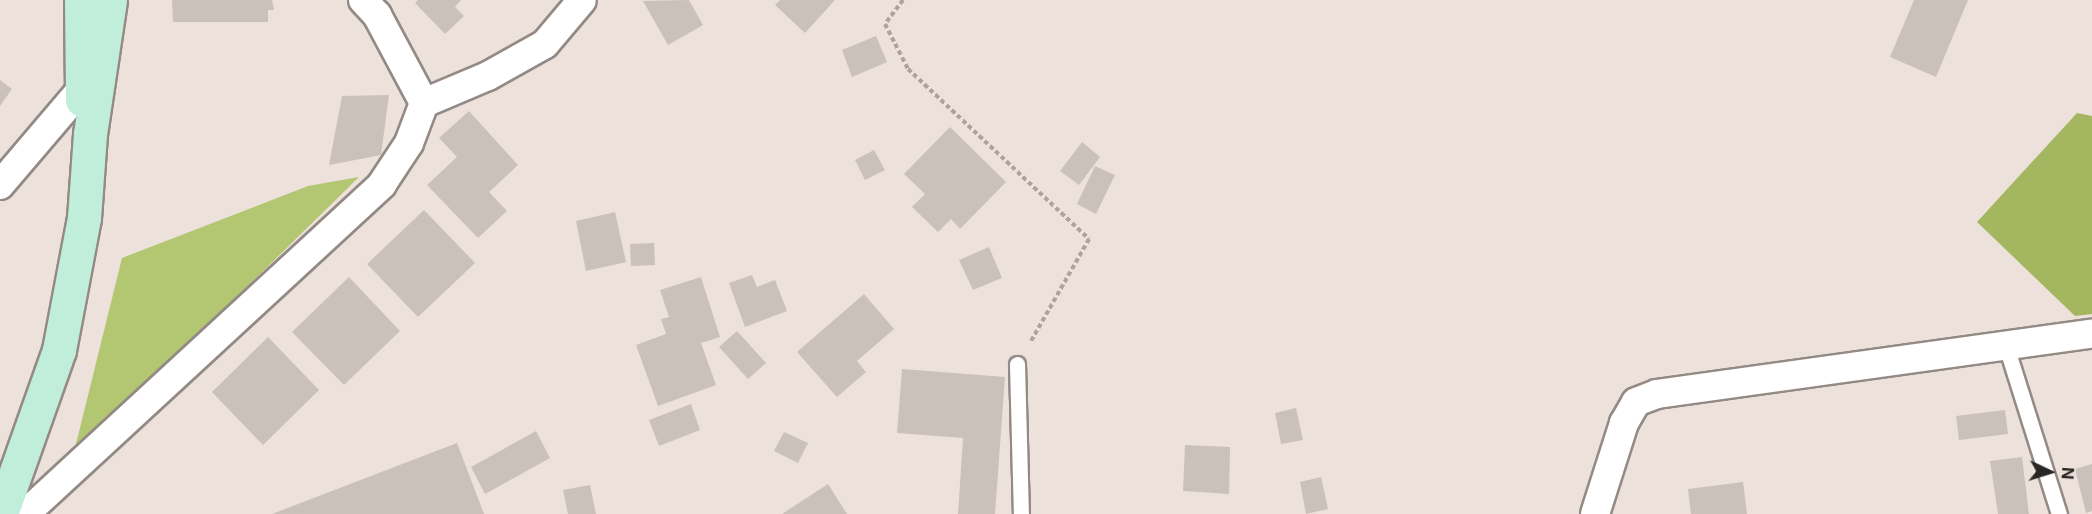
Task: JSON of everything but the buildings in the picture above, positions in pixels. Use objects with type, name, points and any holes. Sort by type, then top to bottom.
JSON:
[{"type":"main road","points":[[81,0],[80,91],[90,134]]},
{"type":"main road","points":[[1,514],[59,350],[84,218],[90,134],[110,0]]},
{"type":"street","points":[[363,0],[377,15],[424,103]]},
{"type":"street","points":[[26,514],[382,184],[409,143],[424,103],[488,76],[545,44],[582,0]]},
{"type":"street","points":[[0,185],[80,91]]},
{"type":"street","points":[[1595,514],[1624,423],[1636,402],[1657,394],[2092,334]]},
{"type":"lane","points":[[2006,346],[2059,514]]},
{"type":"lane","points":[[1017,364],[1021,514]]},
{"type":"path","points":[[903,0],[885,24],[908,69],[1089,239],[1017,364]]},
{"type":"green space","points":[[2077,113],[2092,116],[2092,314],[2075,316],[1977,222]]},
{"type":"green space","points":[[359,177],[148,384],[74,452],[122,258],[308,186]]}]
